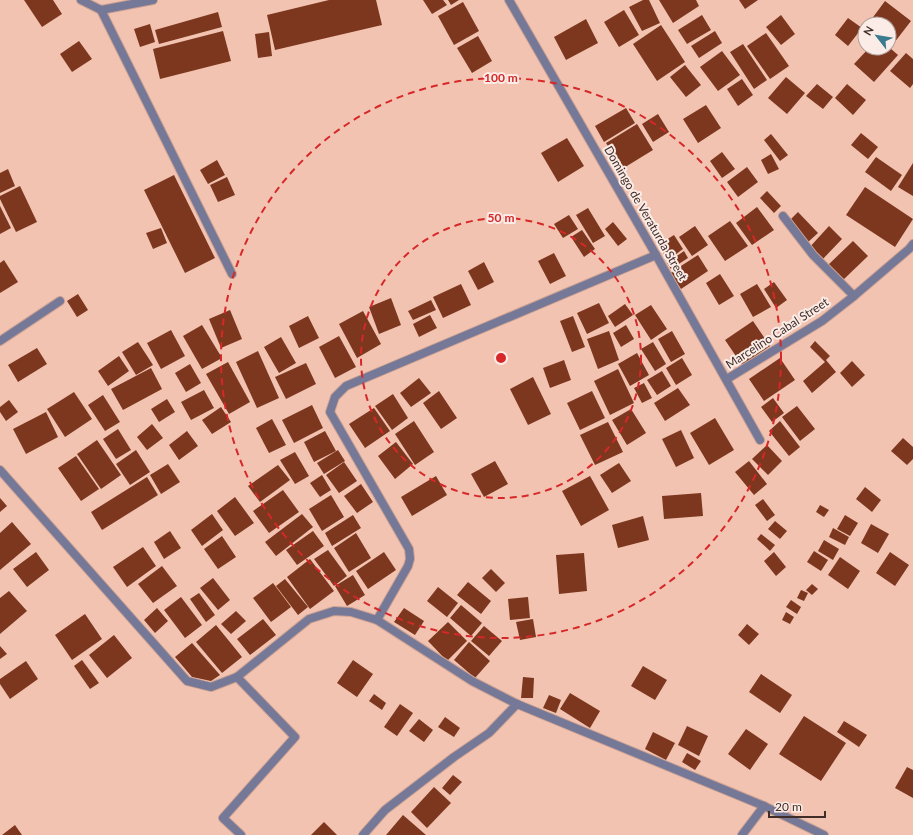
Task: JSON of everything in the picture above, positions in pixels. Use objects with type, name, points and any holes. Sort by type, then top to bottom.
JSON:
[{"type":"street","points":[[81,0],[101,10],[232,274]]},
{"type":"street","points":[[101,10],[153,0]]},
{"type":"street","name":"Domingo de Veraturda Street","points":[[509,0],[727,379],[760,440]]},
{"type":"street","points":[[783,216],[813,255],[854,296]]},
{"type":"street","name":"Marcelino Cabal Street","points":[[727,379],[822,321],[854,296],[913,244]]},
{"type":"street","points":[[377,620],[408,566],[410,559],[409,549],[330,412],[335,398],[346,386],[656,255]]},
{"type":"street","points":[[0,341],[60,301]]},
{"type":"street","points":[[0,470],[187,681],[211,687],[237,677],[310,619],[334,611],[351,612],[377,620],[472,681],[517,704],[764,806],[824,835]]},
{"type":"street","points":[[237,677],[295,737],[223,818],[241,835]]},
{"type":"street","points":[[363,835],[385,810],[454,757],[489,733],[517,704]]},
{"type":"street","points":[[742,835],[764,806]]},
{"type":"building","points":[[24,0],[53,0],[62,14],[42,27]]},
{"type":"building","points":[[329,0],[376,0],[382,25],[275,50],[267,15]]},
{"type":"building","points":[[423,0],[443,0],[447,5],[432,14]]},
{"type":"building","points":[[448,0],[459,0],[451,5]]},
{"type":"building","points":[[643,0],[649,0],[660,23],[642,31],[629,7]]},
{"type":"building","points":[[659,0],[696,0],[699,6],[673,23]]},
{"type":"building","points":[[739,0],[758,0],[745,9]]},
{"type":"building","points":[[885,1],[911,21],[897,39],[897,16],[874,16]]},
{"type":"building","points":[[463,2],[479,31],[454,45],[438,16]]},
{"type":"building","points":[[624,10],[639,35],[619,47],[604,22]]},
{"type":"building","points":[[218,12],[222,27],[159,44],[155,30]]},
{"type":"building","points":[[702,15],[711,30],[687,44],[678,30]]},
{"type":"building","points":[[781,15],[795,34],[781,45],[766,27]]},
{"type":"building","points":[[848,18],[857,24],[857,34],[848,46],[835,35]]},
{"type":"building","points":[[586,19],[598,43],[566,60],[554,37]]},
{"type":"building","points":[[150,24],[155,42],[140,47],[134,29]]},
{"type":"building","points":[[661,25],[685,62],[657,81],[633,44]]},
{"type":"building","points":[[223,31],[231,61],[160,79],[153,49]]},
{"type":"building","points":[[715,31],[722,43],[699,58],[691,46]]},
{"type":"building","points":[[269,32],[272,56],[258,58],[255,34]]},
{"type":"building","points":[[766,33],[789,66],[770,79],[747,46]]},
{"type":"building","points":[[478,36],[492,61],[472,73],[457,48]]},
{"type":"building","points":[[79,41],[92,59],[72,72],[60,54]]},
{"type":"building","points":[[743,44],[767,80],[754,89],[730,52]]},
{"type":"building","points":[[722,51],[740,75],[718,91],[700,67]]},
{"type":"building","points":[[906,53],[913,59],[913,84],[910,88],[890,71]]},
{"type":"building","points":[[898,55],[874,82],[854,64],[862,56]]},
{"type":"building","points":[[685,65],[701,85],[686,97],[670,77]]},
{"type":"building","points":[[786,77],[805,93],[787,114],[768,98]]},
{"type":"building","points":[[742,79],[753,95],[738,106],[727,89]]},
{"type":"building","points":[[817,84],[833,97],[823,109],[806,96]]},
{"type":"building","points":[[847,84],[866,100],[853,115],[835,98]]},
{"type":"building","points":[[706,105],[721,128],[698,143],[683,119]]},
{"type":"building","points":[[626,108],[635,123],[604,142],[595,126]]},
{"type":"building","points":[[658,114],[669,132],[653,142],[642,124]]},
{"type":"building","points":[[637,124],[653,150],[622,169],[606,143]]},
{"type":"building","points":[[861,133],[878,147],[868,159],[851,145]]},
{"type":"building","points":[[771,134],[788,155],[780,161],[764,140]]},
{"type":"building","points":[[567,138],[584,166],[558,182],[541,153]]},
{"type":"building","points":[[722,152],[735,169],[722,178],[710,161]]},
{"type":"building","points":[[771,154],[779,169],[768,174],[761,160]]},
{"type":"building","points":[[876,157],[902,175],[891,191],[865,172]]},
{"type":"building","points":[[217,160],[225,175],[208,184],[200,170]]},
{"type":"building","points":[[913,163],[913,196],[898,187]]},
{"type":"building","points":[[747,167],[758,182],[738,197],[727,182]]},
{"type":"building","points":[[8,169],[15,186],[0,193],[0,173]]},
{"type":"building","points":[[174,175],[215,258],[185,273],[144,190]]},
{"type":"building","points":[[227,177],[235,195],[218,202],[210,185]]},
{"type":"building","points":[[20,186],[37,222],[16,232],[0,199],[0,196]]},
{"type":"building","points":[[865,187],[913,219],[895,247],[846,215]]},
{"type":"building","points":[[767,191],[781,206],[774,213],[760,198]]},
{"type":"building","points":[[0,206],[11,228],[0,234]]},
{"type":"building","points":[[757,207],[774,230],[752,245],[736,223]]},
{"type":"building","points":[[588,208],[605,236],[593,243],[576,215]]},
{"type":"building","points":[[798,212],[818,233],[807,243],[788,222]]},
{"type":"building","points":[[569,215],[578,229],[563,238],[554,224]]},
{"type":"building","points":[[730,221],[748,246],[725,261],[708,236]]},
{"type":"building","points":[[613,222],[627,239],[618,246],[605,229]]},
{"type":"building","points":[[695,226],[708,245],[692,256],[679,237]]},
{"type":"building","points":[[829,226],[842,239],[821,261],[808,249]]},
{"type":"building","points":[[161,228],[167,243],[153,249],[146,233]]},
{"type":"building","points":[[582,230],[595,249],[584,257],[571,237]]},
{"type":"building","points":[[674,235],[683,249],[668,260],[658,245]]},
{"type":"building","points":[[853,241],[868,256],[842,281],[827,266]]},
{"type":"building","points":[[684,251],[688,258],[671,269],[667,263]]},
{"type":"building","points":[[554,253],[566,276],[550,284],[538,261]]},
{"type":"building","points":[[698,255],[708,271],[681,289],[670,273]]},
{"type":"building","points":[[4,260],[18,282],[0,293],[0,263]]},
{"type":"building","points":[[484,262],[494,282],[478,290],[468,271]]},
{"type":"building","points":[[720,274],[734,296],[719,305],[706,283]]},
{"type":"building","points":[[774,282],[787,300],[776,308],[764,289]]},
{"type":"building","points":[[461,284],[471,305],[443,318],[433,297]]},
{"type":"building","points":[[757,284],[771,307],[753,317],[740,294]]},
{"type":"building","points":[[78,294],[88,310],[77,317],[67,301]]},
{"type":"building","points":[[391,298],[401,325],[379,334],[369,307]]},
{"type":"building","points":[[431,300],[436,310],[413,320],[408,311]]},
{"type":"building","points":[[599,303],[609,323],[587,334],[577,313]]},
{"type":"building","points":[[625,304],[633,315],[615,327],[608,316]]},
{"type":"building","points":[[651,305],[667,329],[651,340],[635,315]]},
{"type":"building","points":[[230,310],[242,339],[221,348],[209,319]]},
{"type":"building","points":[[363,311],[381,344],[357,358],[339,324]]},
{"type":"building","points":[[430,315],[437,328],[419,337],[413,324]]},
{"type":"building","points":[[308,316],[319,338],[299,348],[289,326]]},
{"type":"building","points":[[573,316],[585,347],[572,352],[560,321]]},
{"type":"building","points":[[753,321],[770,346],[742,365],[725,340]]},
{"type":"building","points":[[202,325],[222,358],[202,369],[183,336]]},
{"type":"building","points":[[626,325],[634,339],[621,347],[613,333]]},
{"type":"building","points":[[171,330],[185,356],[161,369],[147,343]]},
{"type":"building","points":[[609,331],[619,360],[598,369],[587,339]]},
{"type":"building","points":[[672,331],[685,354],[671,362],[658,339]]},
{"type":"building","points":[[339,336],[356,367],[335,378],[319,347]]},
{"type":"building","points":[[281,337],[296,363],[279,373],[264,347]]},
{"type":"building","points":[[815,341],[830,356],[826,360],[836,372],[812,393],[803,381],[825,362],[810,347]]},
{"type":"building","points":[[138,342],[153,365],[136,375],[122,352]]},
{"type":"building","points":[[653,342],[666,364],[655,371],[641,349]]},
{"type":"building","points":[[37,348],[47,364],[18,382],[8,365]]},
{"type":"building","points":[[258,351],[279,398],[257,408],[236,362]]},
{"type":"building","points":[[637,353],[649,375],[630,386],[618,364]]},
{"type":"building","points":[[119,356],[129,371],[108,386],[98,371]]},
{"type":"building","points":[[682,358],[692,375],[676,385],[666,368]]},
{"type":"building","points":[[780,358],[795,380],[764,401],[749,379]]},
{"type":"building","points":[[564,360],[571,380],[550,388],[543,368]]},
{"type":"building","points":[[852,361],[865,375],[852,387],[840,373]]},
{"type":"building","points":[[228,362],[250,402],[229,414],[206,374]]},
{"type":"building","points":[[306,363],[316,384],[286,399],[275,377]]},
{"type":"building","points":[[190,364],[201,383],[186,392],[175,373]]},
{"type":"building","points":[[151,368],[162,389],[123,410],[111,389]]},
{"type":"building","points":[[618,369],[634,403],[610,415],[594,381]]},
{"type":"building","points":[[662,371],[671,386],[657,395],[647,380]]},
{"type":"building","points":[[533,377],[551,414],[528,425],[510,389]]},
{"type":"building","points":[[419,378],[431,393],[411,407],[400,393]]},
{"type":"building","points":[[644,383],[652,398],[642,403],[634,388]]},
{"type":"building","points":[[678,388],[690,405],[665,421],[654,403]]},
{"type":"building","points":[[204,390],[214,408],[191,420],[181,402]]},
{"type":"building","points":[[439,391],[457,418],[441,429],[423,403]]},
{"type":"building","points":[[592,391],[605,418],[580,430],[567,403]]},
{"type":"building","points":[[74,392],[92,419],[65,437],[47,409]]},
{"type":"building","points":[[393,394],[408,418],[392,430],[375,406]]},
{"type":"building","points":[[103,395],[120,422],[105,431],[88,405]]},
{"type":"building","points":[[773,398],[784,413],[772,422],[761,407]]},
{"type":"building","points":[[167,399],[175,412],[159,422],[151,409]]},
{"type":"building","points":[[9,400],[18,412],[6,421],[0,412],[0,407]]},
{"type":"building","points":[[312,405],[323,428],[294,443],[282,420]]},
{"type":"building","points":[[797,406],[815,429],[800,441],[782,417]]},
{"type":"building","points":[[221,407],[231,422],[212,434],[202,420]]},
{"type":"building","points":[[374,408],[390,431],[365,448],[349,424]]},
{"type":"building","points":[[631,409],[646,433],[627,445],[612,420]]},
{"type":"building","points":[[46,412],[58,437],[26,454],[13,429]]},
{"type":"building","points":[[715,418],[734,450],[709,465],[690,433]]},
{"type":"building","points":[[272,419],[286,445],[269,453],[256,428]]},
{"type":"building","points":[[414,421],[434,452],[415,465],[395,434]]},
{"type":"building","points":[[780,421],[800,447],[789,456],[769,431]]},
{"type":"building","points":[[608,422],[623,452],[595,465],[580,435]]},
{"type":"building","points":[[152,424],[163,438],[147,450],[137,437]]},
{"type":"building","points":[[118,429],[131,450],[116,459],[103,439]]},
{"type":"building","points":[[681,430],[694,458],[676,467],[662,439]]},
{"type":"building","points":[[187,431],[198,446],[179,460],[169,445]]},
{"type":"building","points":[[325,431],[336,451],[314,462],[304,442]]},
{"type":"building","points":[[903,438],[913,447],[913,459],[907,465],[891,451]]},
{"type":"building","points":[[97,440],[121,475],[101,489],[77,454]]},
{"type":"building","points":[[396,442],[413,464],[395,479],[378,456]]},
{"type":"building","points":[[767,445],[782,461],[768,475],[752,459]]},
{"type":"building","points":[[136,450],[150,472],[130,485],[116,464]]},
{"type":"building","points":[[338,450],[345,461],[324,474],[317,463]]},
{"type":"building","points":[[295,452],[309,476],[295,484],[280,460]]},
{"type":"building","points":[[76,456],[99,489],[81,501],[58,468]]},
{"type":"building","points":[[495,461],[508,484],[484,497],[471,474]]},
{"type":"building","points":[[749,461],[767,484],[754,495],[735,472]]},
{"type":"building","points":[[344,462],[357,481],[339,493],[326,475]]},
{"type":"building","points":[[619,463],[631,481],[612,493],[600,475]]},
{"type":"building","points":[[168,464],[180,482],[161,494],[150,475]]},
{"type":"building","points":[[278,465],[290,480],[260,502],[248,486]]},
{"type":"building","points":[[322,475],[331,490],[320,497],[310,483]]},
{"type":"building","points":[[436,476],[447,495],[412,516],[401,497]]},
{"type":"building","points":[[590,476],[609,510],[581,526],[562,491]]},
{"type":"building","points":[[147,477],[158,495],[102,530],[91,512]]},
{"type":"building","points":[[361,484],[373,502],[357,513],[344,496]]},
{"type":"building","points":[[865,487],[881,500],[872,512],[856,499]]},
{"type":"building","points":[[283,490],[299,512],[269,533],[253,511]]},
{"type":"building","points":[[701,493],[703,516],[664,519],[662,496]]},
{"type":"building","points":[[331,495],[344,517],[322,531],[309,509]]},
{"type":"building","points":[[235,497],[254,523],[235,536],[217,511]]},
{"type":"building","points":[[0,498],[7,506],[0,512]]},
{"type":"building","points":[[763,499],[775,515],[767,521],[755,505]]},
{"type":"building","points":[[820,505],[829,510],[824,517],[816,512]]},
{"type":"building","points":[[212,514],[223,530],[202,546],[191,530]]},
{"type":"building","points":[[302,514],[313,527],[276,556],[265,542]]},
{"type":"building","points":[[353,515],[361,528],[332,546],[325,533]]},
{"type":"building","points":[[845,515],[858,523],[850,536],[837,529]]},
{"type":"building","points":[[643,516],[649,540],[618,548],[612,525]]},
{"type":"building","points":[[775,521],[787,531],[780,539],[768,529]]},
{"type":"building","points":[[12,522],[31,544],[0,570],[0,533]]},
{"type":"building","points":[[871,524],[889,534],[878,553],[861,543]]},
{"type":"building","points":[[833,528],[849,537],[845,545],[829,537]]},
{"type":"building","points":[[170,531],[181,548],[164,559],[154,542]]},
{"type":"building","points":[[313,531],[324,546],[297,565],[286,550]]},
{"type":"building","points":[[356,533],[371,558],[349,572],[334,548]]},
{"type":"building","points":[[761,534],[775,545],[770,551],[757,539]]},
{"type":"building","points":[[222,536],[236,557],[218,569],[204,549]]},
{"type":"building","points":[[824,540],[839,549],[833,560],[818,551]]},
{"type":"building","points":[[143,547],[156,566],[127,587],[113,567]]},
{"type":"building","points":[[328,550],[347,576],[334,586],[314,559]]},
{"type":"building","points":[[814,551],[828,560],[821,571],[807,562]]},
{"type":"building","points":[[36,552],[49,570],[27,587],[13,569]]},
{"type":"building","points":[[384,552],[396,570],[368,589],[356,571]]},
{"type":"building","points":[[774,552],[786,567],[776,576],[764,561]]},
{"type":"building","points":[[890,552],[909,565],[895,586],[876,573]]},
{"type":"building","points":[[584,553],[587,591],[559,594],[556,555]]},
{"type":"building","points":[[840,557],[860,571],[848,589],[828,575]]},
{"type":"building","points":[[310,559],[334,591],[310,609],[287,577]]},
{"type":"building","points":[[162,566],[177,586],[153,603],[138,584]]},
{"type":"building","points":[[491,569],[505,583],[496,592],[482,578]]},
{"type":"building","points":[[353,575],[365,595],[347,606],[335,586]]},
{"type":"building","points":[[213,578],[230,600],[218,610],[200,588]]},
{"type":"building","points":[[285,579],[308,607],[298,615],[276,586]]},
{"type":"building","points":[[468,582],[491,601],[481,614],[457,595]]},
{"type":"building","points":[[273,583],[291,607],[271,622],[253,598]]},
{"type":"building","points":[[812,584],[818,589],[812,595],[806,590]]},
{"type":"building","points":[[438,587],[458,603],[447,617],[427,601]]},
{"type":"building","points":[[801,590],[808,593],[804,601],[797,598]]},
{"type":"building","points":[[9,591],[27,611],[0,634],[0,598]]},
{"type":"building","points":[[199,593],[215,615],[206,622],[190,599]]},
{"type":"building","points":[[181,597],[202,625],[185,638],[164,610]]},
{"type":"building","points":[[528,597],[530,618],[510,620],[508,599]]},
{"type":"building","points":[[791,600],[801,607],[797,614],[786,607]]},
{"type":"building","points":[[461,605],[482,623],[471,636],[450,618]]},
{"type":"building","points":[[157,608],[168,621],[155,633],[144,620]]},
{"type":"building","points":[[404,608],[424,621],[415,635],[394,622]]},
{"type":"building","points":[[236,611],[246,621],[231,634],[221,624]]},
{"type":"building","points":[[786,612],[794,617],[790,624],[782,620]]},
{"type":"building","points":[[85,614],[102,639],[72,660],[55,635]]},
{"type":"building","points":[[263,619],[276,635],[250,655],[237,639]]},
{"type":"building","points":[[533,619],[536,637],[520,640],[516,622]]},
{"type":"building","points":[[448,622],[467,641],[447,661],[428,641]]},
{"type":"building","points":[[747,624],[759,634],[749,645],[738,635]]},
{"type":"building","points":[[216,625],[242,657],[222,673],[196,642]]},
{"type":"building","points":[[484,626],[502,641],[489,656],[471,641]]},
{"type":"building","points":[[114,635],[132,658],[107,678],[89,655]]},
{"type":"building","points":[[469,642],[490,661],[475,678],[454,660]]},
{"type":"building","points":[[192,643],[220,675],[211,681],[192,677],[175,657]]},
{"type":"building","points":[[0,646],[7,654],[0,659]]},
{"type":"building","points":[[82,660],[99,683],[90,689],[74,666]]},
{"type":"building","points":[[353,660],[373,674],[357,697],[337,683]]},
{"type":"building","points":[[26,661],[38,679],[10,699],[0,684],[0,679]]},
{"type":"building","points":[[643,666],[667,680],[655,700],[631,686]]},
{"type":"building","points":[[761,674],[792,695],[780,713],[749,692]]},
{"type":"building","points":[[523,677],[534,678],[533,698],[521,698]]},
{"type":"building","points":[[570,693],[600,711],[590,728],[560,709]]},
{"type":"building","points":[[374,694],[386,703],[382,710],[369,701]]},
{"type":"building","points":[[549,695],[561,700],[556,713],[543,708]]},
{"type":"building","points":[[400,704],[413,713],[397,736],[384,727]]},
{"type":"building","points":[[804,716],[846,743],[821,781],[779,754]]},
{"type":"building","points":[[445,717],[460,728],[454,737],[438,727]]},
{"type":"building","points":[[419,719],[433,730],[424,742],[409,731]]},
{"type":"building","points":[[844,721],[867,735],[859,747],[837,732]]},
{"type":"building","points":[[687,726],[708,736],[699,756],[678,745]]},
{"type":"building","points":[[746,729],[768,744],[750,770],[728,754]]},
{"type":"building","points":[[653,732],[675,743],[666,760],[645,749]]},
{"type":"building","points":[[687,753],[701,761],[695,770],[682,762]]},
{"type":"building","points":[[907,767],[913,770],[913,798],[895,788]]},
{"type":"building","points":[[453,775],[462,782],[450,795],[442,788]]},
{"type":"building","points":[[434,787],[451,803],[427,828],[411,812]]},
{"type":"building","points":[[403,815],[426,835],[386,835]]},
{"type":"building","points":[[324,822],[337,835],[311,835]]},
{"type":"building","points":[[15,825],[22,835],[2,835]]}]
